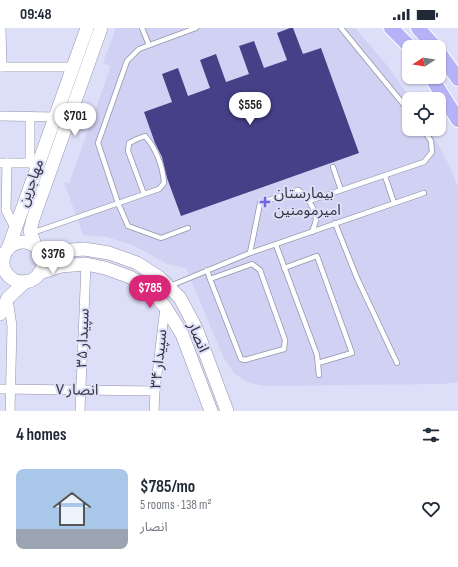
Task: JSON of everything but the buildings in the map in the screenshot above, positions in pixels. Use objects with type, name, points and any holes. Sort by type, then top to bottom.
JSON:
[{"type":"main road","name":"مهاجرین","points":[[3,258],[15,228],[34,163],[55,117],[87,28]]},
{"type":"main road","name":"مهاجرین","points":[[34,242],[30,231],[33,218],[101,28]]},
{"type":"main road","points":[[391,28],[403,40]]},
{"type":"main road","points":[[418,28],[429,40]]},
{"type":"main road","points":[[446,62],[458,79]]},
{"type":"main road","points":[[73,67],[85,73]]},
{"type":"main road","points":[[435,84],[458,120]]},
{"type":"main road","points":[[0,314],[8,298],[26,282],[36,277],[43,264],[41,253],[34,242],[18,242],[3,258],[3,265],[7,274],[16,280],[26,282]]},
{"type":"main road","name":"انصار","points":[[34,242],[60,251],[84,249],[109,253],[137,263],[160,278],[180,298],[196,328],[227,411]]},
{"type":"main road","name":"انصار","points":[[39,273],[61,266],[86,264],[105,268],[130,277],[151,290],[165,307],[182,334],[211,411]]},
{"type":"main road","points":[[205,396],[220,391]]},
{"type":"street","points":[[2,28],[1,67],[73,67]]},
{"type":"street","points":[[0,116],[55,117]]},
{"type":"street","points":[[15,228],[3,210],[4,163],[34,163],[30,116]]},
{"type":"street","name":"سپیدار ۳۵","points":[[80,411],[86,264]]},
{"type":"street","points":[[8,298],[12,326],[10,411]]},
{"type":"street","name":"سپیدار ۳۴","points":[[154,411],[165,307]]},
{"type":"street","name":"انصار ۷","points":[[0,389],[155,391]]},
{"type":"lane","points":[[142,28],[149,45]]},
{"type":"lane","points":[[188,228],[161,238],[128,226],[118,203],[98,144],[127,61],[139,49],[196,28]]},
{"type":"lane","points":[[341,28],[402,102]]},
{"type":"lane","points":[[34,242],[118,203],[159,189],[164,183],[164,173],[151,143],[145,136],[129,143],[128,152],[144,194]]},
{"type":"lane","points":[[308,201],[424,162],[432,152],[431,141],[428,136]]},
{"type":"lane","points":[[333,167],[341,190]]},
{"type":"lane","points":[[385,176],[394,203]]},
{"type":"lane","points":[[250,253],[260,203],[298,190],[305,194],[314,212],[316,220],[312,232]]},
{"type":"lane","points":[[169,286],[250,253],[424,193]]},
{"type":"lane","points":[[335,223],[357,278],[397,363]]},
{"type":"lane","points":[[276,245],[317,355],[319,375]]},
{"type":"lane","points":[[284,268],[317,256],[352,353],[318,363]]},
{"type":"lane","points":[[207,270],[210,279],[241,359],[245,360],[284,349],[285,340],[260,270],[252,264],[210,279]]},
{"type":"shaded area","name":"بیمارستان امیرمومنین","points":[[116,28],[355,28],[386,64],[406,92],[402,92],[402,136],[434,136],[448,163],[458,187],[458,382],[442,384],[266,386],[249,383],[234,373],[224,359],[186,268],[167,264],[135,246],[107,237],[83,235],[64,182],[69,184],[111,66],[103,63]]},
{"type":"place","name":"بیمارستان امیرمومنین","points":[[265,202]]}]
